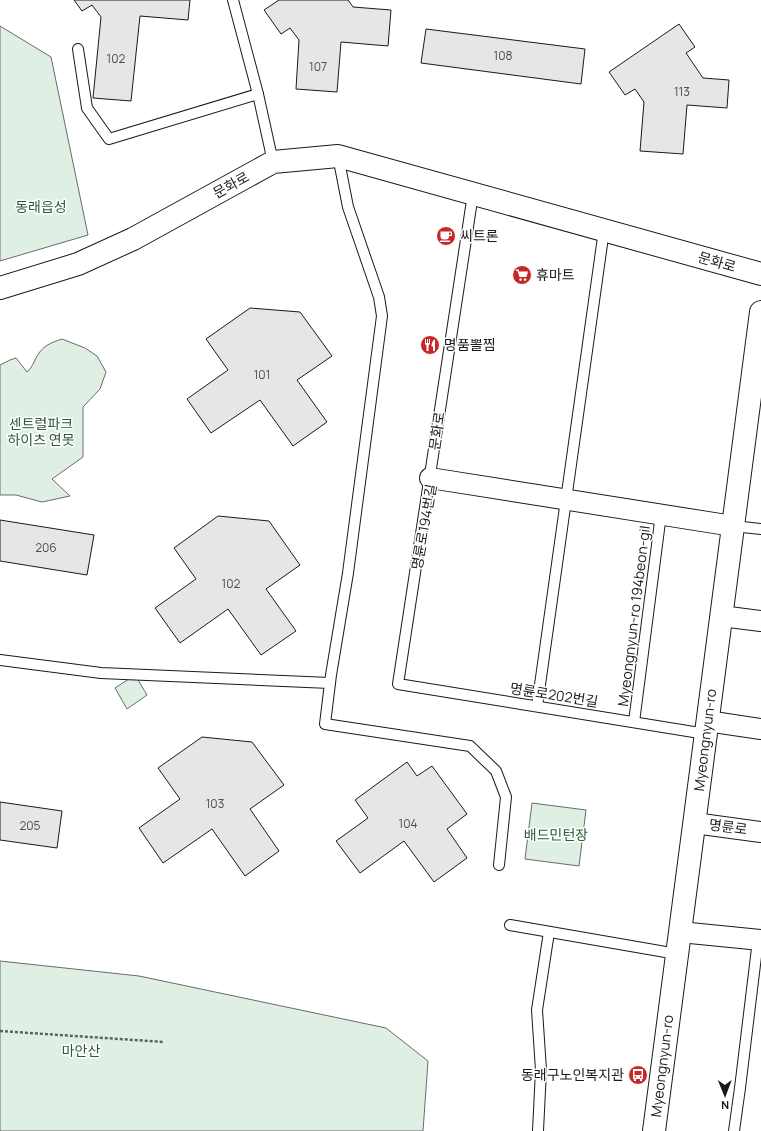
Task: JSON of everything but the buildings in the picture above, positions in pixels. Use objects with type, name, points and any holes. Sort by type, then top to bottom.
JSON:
[{"type":"main road","name":"문화로","points":[[0,288],[78,264],[133,239],[273,162],[338,156],[761,274]]},
{"type":"main road","name":"Myeongnyun-ro","points":[[654,1131],[733,526],[759,350],[761,312]]},
{"type":"street","name":"명륜로194번길","points":[[430,478],[733,526]]},
{"type":"street","points":[[721,616],[761,621]]},
{"type":"street","points":[[706,727],[761,729]]},
{"type":"street","name":"명륜로","points":[[694,823],[761,832]]},
{"type":"street","points":[[680,932],[760,940]]},
{"type":"lane","points":[[232,0],[258,94],[273,162]]},
{"type":"lane","points":[[78,49],[87,108],[109,139],[258,94]]},
{"type":"lane","points":[[338,156],[348,207],[379,297],[382,316],[348,573],[330,683],[325,724],[470,746],[496,771],[506,797],[499,865]]},
{"type":"lane","name":"문화로","points":[[430,478],[473,194]]},
{"type":"lane","points":[[537,706],[604,230]]},
{"type":"lane","name":"명륜로194번길","points":[[398,684],[430,478]]},
{"type":"lane","name":"Myeongnyun-ro 194beon-gil","points":[[634,722],[661,514]]},
{"type":"lane","points":[[733,526],[761,529]]},
{"type":"lane","points":[[0,660],[101,673],[330,683]]},
{"type":"lane","name":"명륜로202번길","points":[[398,684],[634,722],[706,727]]},
{"type":"lane","points":[[510,925],[677,954]]},
{"type":"lane","points":[[538,1131],[541,1070],[537,1010],[549,932]]},
{"type":"lane","points":[[734,1131],[760,940]]},
{"type":"path","points":[[0,1031],[164,1042]]},
{"type":"green space","name":"동래읍성","points":[[0,26],[51,57],[88,235],[0,261]]},
{"type":"green space","name":"센트럴파크 하이츠 연못","points":[[62,339],[85,348],[97,356],[106,372],[100,389],[83,407],[83,457],[52,479],[70,496],[42,502],[16,495],[0,495],[0,365],[16,358],[27,372],[38,354],[44,348]]},
{"type":"green space","points":[[135,675],[147,695],[127,709],[115,688]]},
{"type":"green space","name":"배드민턴장","points":[[532,803],[586,810],[579,866],[525,859]]},
{"type":"green space","name":"마안산","points":[[0,961],[139,976],[386,1028],[428,1061],[423,1131],[0,1131]]},
{"type":"place","name":"씨트론","points":[[446,236]]},
{"type":"place","name":"휴마트","points":[[522,275]]},
{"type":"place","name":"명품뽈찜","points":[[430,345]]},
{"type":"place","name":"동래구노인복지관","points":[[638,1075]]}]
